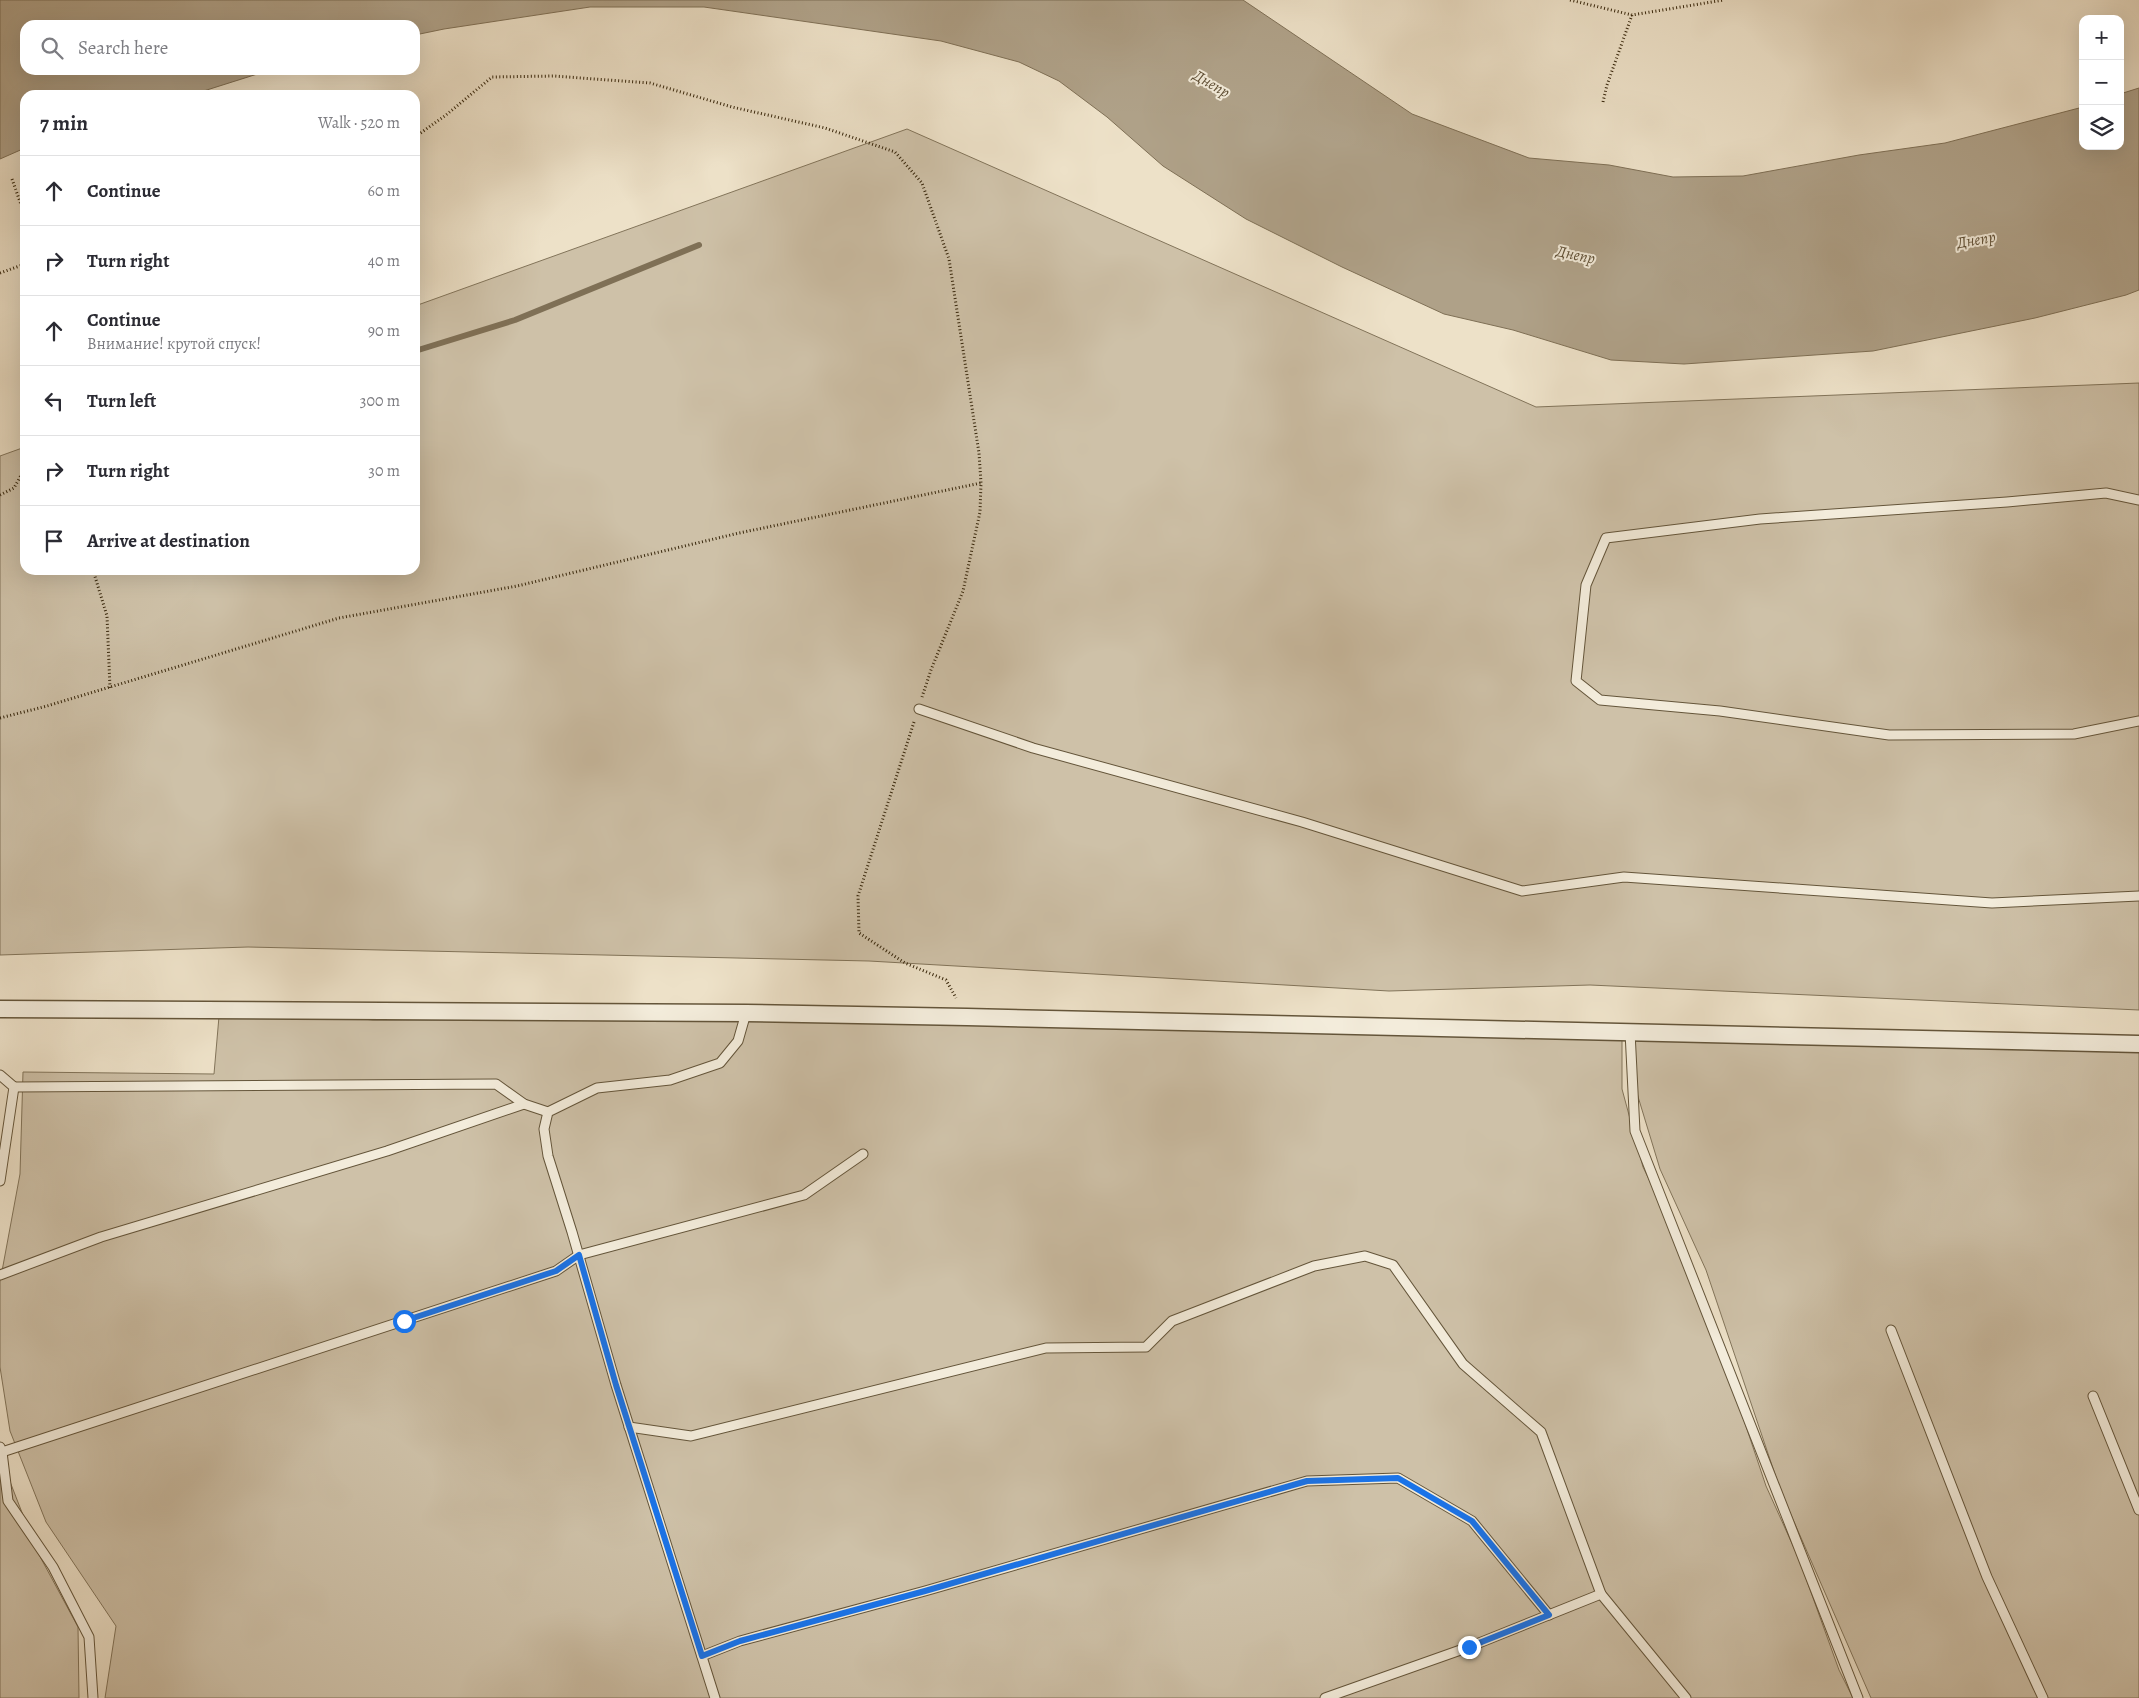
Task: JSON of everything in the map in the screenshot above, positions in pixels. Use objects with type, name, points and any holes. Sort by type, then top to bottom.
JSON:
[{"type":"street","points":[[0,1009],[967,1016],[2139,1044]]},
{"type":"lane","points":[[2139,500],[2106,493],[2007,502],[1760,518],[1606,538],[1586,585],[1576,681],[1600,700],[1720,711],[1889,735],[2074,734],[2139,721]]},
{"type":"lane","points":[[919,709],[1033,748],[1302,822],[1522,891],[1624,877],[1992,903],[2139,896]]},
{"type":"lane","points":[[0,1075],[14,1087],[496,1084],[524,1104],[548,1112],[597,1088],[670,1080],[720,1063],[738,1041],[746,1013]]},
{"type":"lane","points":[[1630,1032],[1635,1131],[1858,1698]]},
{"type":"lane","points":[[0,1181],[14,1087]]},
{"type":"lane","points":[[0,1275],[101,1237],[387,1151],[524,1104]]},
{"type":"lane","points":[[548,1112],[544,1129],[548,1156],[579,1255],[616,1385],[715,1698]]},
{"type":"lane","points":[[93,1698],[89,1637],[53,1567],[8,1501],[1,1450],[556,1271],[579,1255],[804,1195],[863,1154]]},
{"type":"lane","points":[[629,1427],[691,1436],[1046,1348],[1146,1347],[1172,1321],[1314,1266],[1365,1256],[1393,1265],[1463,1364],[1541,1432],[1600,1594],[1686,1698]]},
{"type":"lane","points":[[1891,1330],[1988,1577],[2044,1698]]},
{"type":"lane","points":[[2093,1396],[2139,1510]]},
{"type":"lane","points":[[702,1656],[740,1641],[925,1591],[1307,1481],[1398,1478],[1472,1521],[1549,1615]]},
{"type":"lane","points":[[1325,1698],[1469,1647],[1600,1594]]},
{"type":"path","points":[[1570,0],[1632,15],[1724,0]]},
{"type":"path","points":[[1603,102],[1606,85],[1632,15]]},
{"type":"path","points":[[420,133],[446,116],[492,76],[554,76],[650,83],[732,107],[825,128],[896,152],[922,183],[949,259],[979,453],[982,483],[980,512],[963,591],[931,670],[858,896],[858,933],[905,963],[946,980],[967,1016]]},
{"type":"path","points":[[12,179],[20,202]]},
{"type":"path","points":[[0,273],[20,266]]},
{"type":"path","points":[[0,496],[14,488],[20,477]]},
{"type":"path","points":[[0,718],[110,688],[339,618],[517,586],[730,535],[982,483]]},
{"type":"path","points":[[95,575],[107,616],[110,688]]},
{"type":"shaded area","points":[[907,129],[1536,407],[2139,383],[2139,1010],[1590,985],[1389,991],[869,961],[248,947],[0,955],[0,456],[20,449],[20,575],[420,575],[420,304]]},
{"type":"shaded area","points":[[220,1005],[373,1020],[758,1019],[1622,1038],[1622,1089],[1643,1167],[1687,1259],[1711,1322],[1766,1486],[1799,1559],[1839,1670],[1853,1698],[105,1698],[116,1626],[46,1522],[10,1431],[0,1367],[0,1282],[20,1174],[23,1072],[214,1074]]},
{"type":"shaded area","points":[[1635,1031],[2139,1041],[2139,1698],[1871,1698],[1781,1492],[1706,1270],[1660,1169],[1636,1090]]},
{"type":"shaded area","points":[[0,1456],[37,1551],[78,1627],[79,1698],[0,1698]]},
{"type":"water","name":"Днепр","points":[[0,0],[1243,0],[1412,114],[1529,158],[1609,165],[1673,177],[1743,176],[1859,155],[1945,143],[2079,108],[2079,150],[2124,150],[2124,93],[2139,88],[2139,290],[2035,318],[1873,351],[1684,364],[1611,360],[1513,330],[1444,314],[1342,267],[1246,219],[1163,166],[1107,117],[1059,81],[1019,62],[941,41],[704,7],[590,7],[420,34],[420,20],[20,20],[20,75],[254,75],[207,90],[20,90],[20,150],[0,159]]},
{"type":"waterway","points":[[420,349],[515,320],[699,245]]},
{"type":"route","points":[[404,1321],[556,1271],[579,1255],[616,1385],[702,1656],[740,1641],[925,1591],[1307,1481],[1398,1478],[1472,1521],[1549,1615],[1469,1647]]}]
